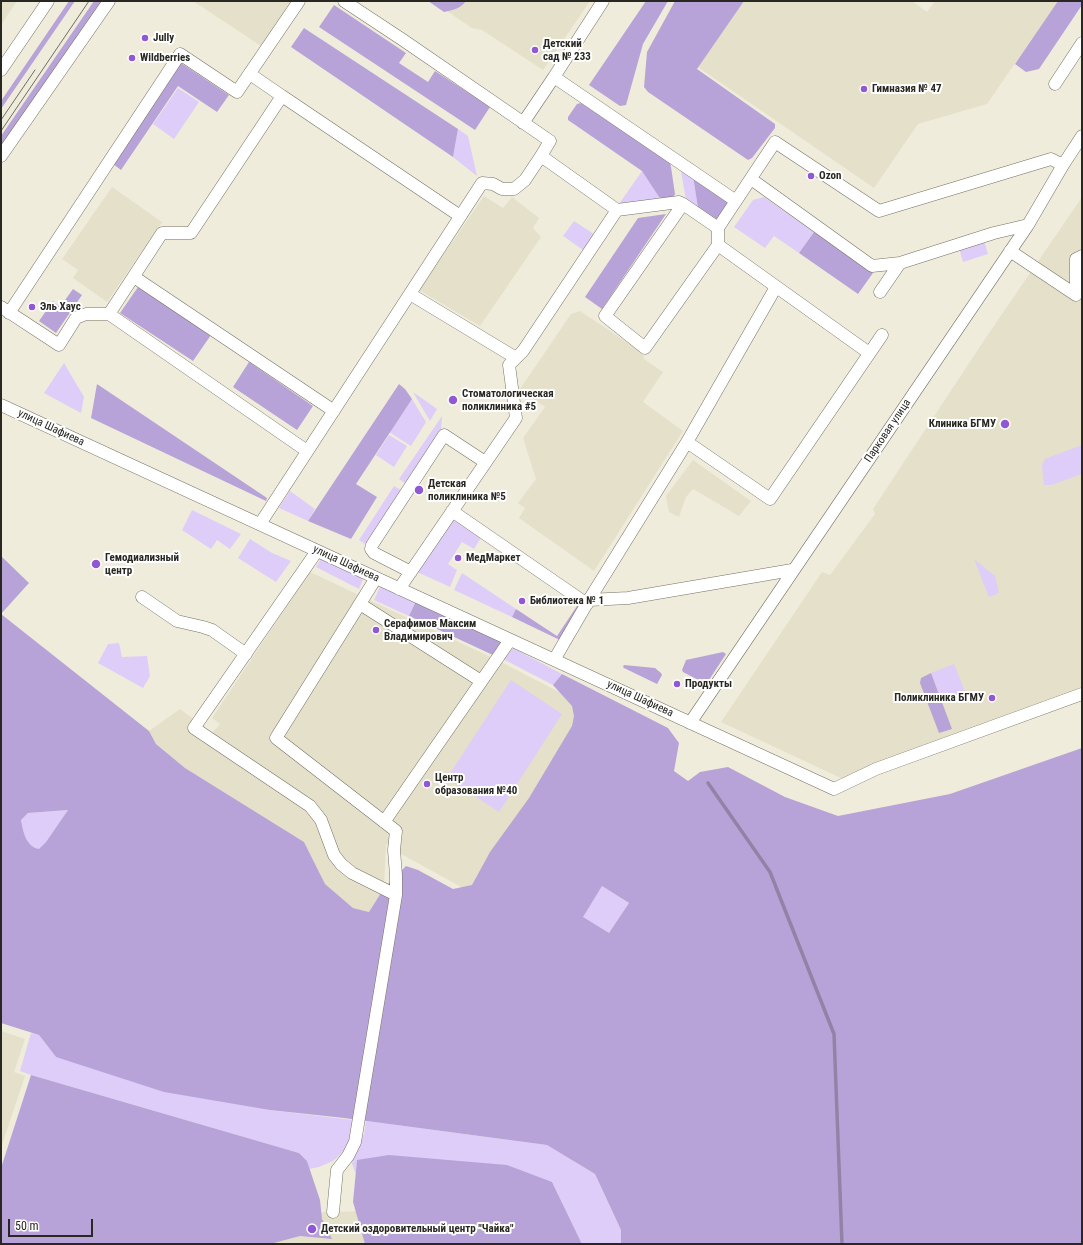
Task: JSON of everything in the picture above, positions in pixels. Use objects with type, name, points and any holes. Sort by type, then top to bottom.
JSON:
[{"type":"street","points":[[1,70],[48,1]]},
{"type":"street","points":[[1,156],[109,1]]},
{"type":"street","points":[[299,1],[237,92],[180,54],[5,310],[59,345],[76,318],[86,314],[109,314],[307,452]]},
{"type":"street","points":[[260,524],[482,183],[493,184],[502,189],[514,189],[525,180],[550,141],[344,1]]},
{"type":"street","points":[[523,123],[603,1]]},
{"type":"street","points":[[1055,84],[1082,44]]},
{"type":"street","points":[[250,74],[460,216]]},
{"type":"street","points":[[554,77],[736,201]]},
{"type":"street","points":[[109,314],[162,233],[191,233],[282,96]]},
{"type":"street","name":"Парковая улица","points":[[690,723],[792,570],[1028,225],[1063,165],[1082,138]]},
{"type":"street","points":[[683,204],[605,316],[645,348],[718,245],[718,228],[775,142],[879,211],[1051,159],[1063,165]]},
{"type":"street","points":[[541,156],[618,210],[679,202],[718,228]]},
{"type":"street","points":[[751,179],[872,266],[900,263],[994,233],[1028,225]]},
{"type":"street","points":[[399,589],[516,418],[509,365],[524,351],[618,210]]},
{"type":"street","points":[[718,245],[869,353]]},
{"type":"street","points":[[1010,251],[1076,295],[1076,259],[1082,256]]},
{"type":"street","points":[[880,292],[900,263]]},
{"type":"street","points":[[134,277],[334,411]]},
{"type":"street","points":[[554,660],[687,442],[776,287]]},
{"type":"street","points":[[410,294],[516,358]]},
{"type":"street","points":[[687,442],[770,499],[882,335]]},
{"type":"street","name":"улица Шафиева","points":[[1,405],[834,789],[876,769],[1082,694]]},
{"type":"street","points":[[411,572],[374,553],[371,549],[372,545],[444,435],[485,462]]},
{"type":"street","points":[[452,510],[588,602],[628,598],[792,570]]},
{"type":"street","points":[[317,551],[194,728],[310,806],[321,820],[334,855],[341,864],[352,873],[396,895]]},
{"type":"street","points":[[333,1212],[337,1170],[348,1156],[356,1142],[396,895],[394,850],[396,831],[276,738],[376,578]]},
{"type":"street","points":[[142,597],[177,621],[198,625],[212,630],[246,654]]},
{"type":"street","points":[[360,604],[481,680]]},
{"type":"street","points":[[384,822],[510,640]]},
{"type":"shaded area","points":[[1,1],[17,1],[1,25]]},
{"type":"shaded area","points":[[69,1],[75,1],[1,109],[1,101]]},
{"type":"shaded area","points":[[94,1],[102,1],[1,148],[1,136]]},
{"type":"shaded area","points":[[193,1],[291,1],[261,46]]},
{"type":"shaded area","points":[[428,1],[466,1],[464,4],[453,10],[444,12]]},
{"type":"shaded area","name":"Детский сад № 233","points":[[432,1],[590,1],[543,70],[482,30],[472,28]]},
{"type":"shaded area","points":[[646,1],[668,1],[643,44],[626,105],[620,106],[589,85]]},
{"type":"shaded area","points":[[675,1],[744,1],[697,69],[775,124],[775,128],[752,158],[748,160],[648,92],[644,87],[647,52]]},
{"type":"shaded area","name":"Гимназия № 47","points":[[711,1],[912,1],[927,12],[935,1],[1058,1],[987,104],[918,124],[874,188],[676,52]]},
{"type":"shaded area","points":[[1058,1],[1082,1],[1082,5],[1039,69],[1026,72],[1015,64]]},
{"type":"shaded area","points":[[334,5],[406,53],[399,63],[428,82],[435,71],[490,107],[475,130],[319,27]]},
{"type":"shaded area","points":[[304,28],[458,129],[453,157],[291,47]]},
{"type":"shaded area","points":[[181,63],[229,95],[217,112],[178,86],[121,170],[113,164]]},
{"type":"shaded area","points":[[178,88],[199,102],[174,139],[153,124]]},
{"type":"shaded area","points":[[581,103],[670,162],[675,194],[673,198],[663,199],[659,197],[642,171],[568,120],[568,117],[577,104]]},
{"type":"shaded area","points":[[458,129],[468,136],[477,176],[453,157]]},
{"type":"shaded area","points":[[680,166],[693,176],[698,208],[686,200]]},
{"type":"shaded area","points":[[642,171],[659,197],[663,199],[621,206],[619,204]]},
{"type":"shaded area","points":[[693,176],[730,201],[718,221],[698,208]]},
{"type":"shaded area","points":[[112,187],[162,222],[107,302],[73,278],[78,270],[62,259]]},
{"type":"shaded area","points":[[484,196],[503,208],[512,197],[539,218],[533,228],[541,237],[480,326],[419,290]]},
{"type":"shaded area","points":[[764,197],[814,232],[799,253],[774,236],[765,248],[734,227],[753,200]]},
{"type":"shaded area","name":"Клиника БГМУ","points":[[1082,197],[1082,694],[843,779],[721,722],[822,572],[830,575],[875,514],[873,509],[985,339]]},
{"type":"shaded area","points":[[666,214],[602,309],[585,297],[638,218]]},
{"type":"shaded area","points":[[574,221],[597,236],[586,252],[563,236]]},
{"type":"shaded area","points":[[814,232],[873,273],[858,294],[799,253]]},
{"type":"shaded area","points":[[984,241],[988,254],[963,262],[959,248]]},
{"type":"shaded area","points":[[138,287],[211,335],[193,361],[120,313]]},
{"type":"shaded area","points":[[73,289],[82,295],[56,333],[39,321],[53,301],[60,307]]},
{"type":"shaded area","points":[[580,311],[643,353],[644,359],[663,372],[643,402],[683,431],[594,571],[519,518],[525,508],[518,503],[536,479],[523,438],[545,407],[520,389],[571,314]]},
{"type":"shaded area","points":[[249,362],[313,406],[297,430],[233,387]]},
{"type":"shaded area","points":[[64,363],[84,397],[81,413],[44,393]]},
{"type":"shaded area","points":[[97,384],[267,498],[266,501],[91,418]]},
{"type":"shaded area","points":[[399,384],[405,389],[412,399],[356,484],[377,497],[351,539],[308,521]]},
{"type":"shaded area","points":[[413,392],[437,409],[430,421]]},
{"type":"shaded area","points":[[412,399],[426,422],[411,446],[389,432]]},
{"type":"shaded area","points":[[442,416],[441,430],[405,483],[399,479]]},
{"type":"shaded area","points":[[389,435],[407,446],[394,467],[376,455]]},
{"type":"shaded area","points":[[1082,445],[1082,474],[1051,485],[1044,485],[1042,465],[1045,459]]},
{"type":"shaded area","points":[[693,460],[751,501],[739,516],[693,489],[686,497],[679,517],[669,512],[666,496]]},
{"type":"shaded area","points":[[394,486],[401,490],[365,544],[359,540]]},
{"type":"shaded area","points":[[290,491],[315,509],[308,521],[279,508]]},
{"type":"shaded area","points":[[192,510],[241,534],[230,549],[217,540],[211,549],[182,530]]},
{"type":"shaded area","points":[[452,516],[482,536],[474,549],[462,542],[448,564],[457,570],[450,587],[415,571]]},
{"type":"shaded area","points":[[250,539],[272,553],[291,561],[276,582],[238,558]]},
{"type":"shaded area","points":[[1,556],[29,583],[1,614]]},
{"type":"shaded area","points":[[324,558],[361,575],[363,579],[359,589],[316,567],[321,559]]},
{"type":"shaded area","points":[[974,559],[995,576],[999,593],[989,597]]},
{"type":"shaded area","name":"Центр образования №40","points":[[310,572],[497,660],[600,713],[474,894],[394,850],[386,844],[384,888],[369,912],[353,908],[324,884],[304,842],[185,768],[156,744],[149,731],[180,709],[212,733],[220,724],[212,718]]},
{"type":"shaded area","points":[[462,573],[516,609],[512,617],[454,590]]},
{"type":"shaded area","points":[[384,586],[416,601],[409,616],[374,600],[380,587]]},
{"type":"shaded area","points":[[416,601],[503,642],[495,656],[409,616]]},
{"type":"shaded area","points":[[579,603],[583,606],[562,641],[512,617],[516,609],[557,636]]},
{"type":"shaded area","points":[[1,614],[149,731],[156,744],[185,768],[304,842],[325,884],[353,908],[369,912],[384,888],[406,866],[418,870],[453,889],[472,885],[490,852],[529,798],[572,726],[574,716],[572,706],[553,685],[562,674],[668,728],[679,743],[674,771],[688,781],[700,772],[728,767],[785,797],[838,816],[950,794],[1082,748],[1082,1244],[621,1244],[621,1230],[595,1174],[547,1145],[344,1118],[270,1110],[164,1092],[56,1057],[39,1035],[1,1023]],"holes":[[[68,810],[46,842],[39,849],[35,848],[28,842],[21,820],[28,813]],[[602,886],[629,903],[609,933],[583,917]]]},
{"type":"shaded area","points":[[119,643],[122,657],[147,656],[150,676],[143,688],[98,663],[108,644]]},
{"type":"shaded area","points":[[513,648],[562,674],[553,685],[503,659]]},
{"type":"shaded area","points":[[723,652],[726,654],[707,683],[704,683],[683,672],[682,670],[686,660]]},
{"type":"shaded area","points":[[954,664],[965,692],[942,701],[931,673]]},
{"type":"shaded area","points":[[624,665],[655,668],[662,675],[657,684],[624,668]]},
{"type":"shaded area","points":[[931,673],[952,729],[939,733],[920,683],[921,678]]},
{"type":"shaded area","points":[[511,680],[562,714],[499,812],[447,778]]},
{"type":"shaded area","points":[[68,810],[39,850],[31,846],[26,838],[21,820],[28,813]]},
{"type":"shaded area","points":[[602,886],[629,903],[609,934],[582,917]]},
{"type":"shaded area","points":[[1,1031],[25,1039],[14,1072],[25,1076],[1,1148]]},
{"type":"shaded area","points":[[31,1033],[39,1035],[56,1057],[270,1110],[353,1120],[351,1139],[342,1153],[333,1161],[319,1167],[309,1169],[307,1161],[299,1153],[20,1071]]},
{"type":"shaded area","points":[[31,1075],[299,1153],[307,1161],[320,1200],[322,1219],[332,1239],[300,1236],[270,1244],[1,1244],[1,1168]]},
{"type":"shaded area","points":[[366,1121],[547,1145],[595,1174],[621,1230],[621,1244],[582,1244],[552,1182],[357,1160],[356,1174],[352,1164],[353,1157],[364,1134]]},
{"type":"shaded area","points":[[389,1155],[507,1165],[552,1182],[582,1244],[365,1244],[353,1202],[357,1160]]},
{"type":"shaded area","name":"Детский оздоровительный центр \"Чайка\"","points":[[370,1211],[392,1244],[234,1244],[249,1214]]},
{"type":"waterway","points":[[708,783],[770,872],[834,1034],[842,1244]]},
{"type":"tram line","points":[[1,131],[89,1]]},
{"type":"tram line","points":[[1,120],[35,70]]},
{"type":"place","name":"Jully","points":[[145,38]]},
{"type":"place","name":"Детский сад № 233","points":[[535,50]]},
{"type":"place","name":"Wildberries","points":[[132,58]]},
{"type":"place","name":"Гимназия № 47","points":[[864,89]]},
{"type":"place","name":"Ozon","points":[[811,176]]},
{"type":"place","name":"Эль Хаус","points":[[32,307]]},
{"type":"place","name":"Стоматологическая поликлиника #5","points":[[453,400]]},
{"type":"place","name":"Клиника БГМУ","points":[[1005,424]]},
{"type":"place","name":"Детская поликлиника №5","points":[[419,490]]},
{"type":"place","name":"МедМаркет","points":[[458,558]]},
{"type":"place","name":"Гемодиализный центр","points":[[96,564]]},
{"type":"place","name":"Библиотека № 1","points":[[522,601]]},
{"type":"place","name":"Серафимов Максим Владимирович","points":[[376,630]]},
{"type":"place","name":"Продукты","points":[[677,684]]},
{"type":"place","name":"Поликлиника БГМУ","points":[[992,698]]},
{"type":"place","name":"Центр образования №40","points":[[427,784]]},
{"type":"place","name":"Детский оздоровительный центр \"Чайка\"","points":[[312,1229]]}]
